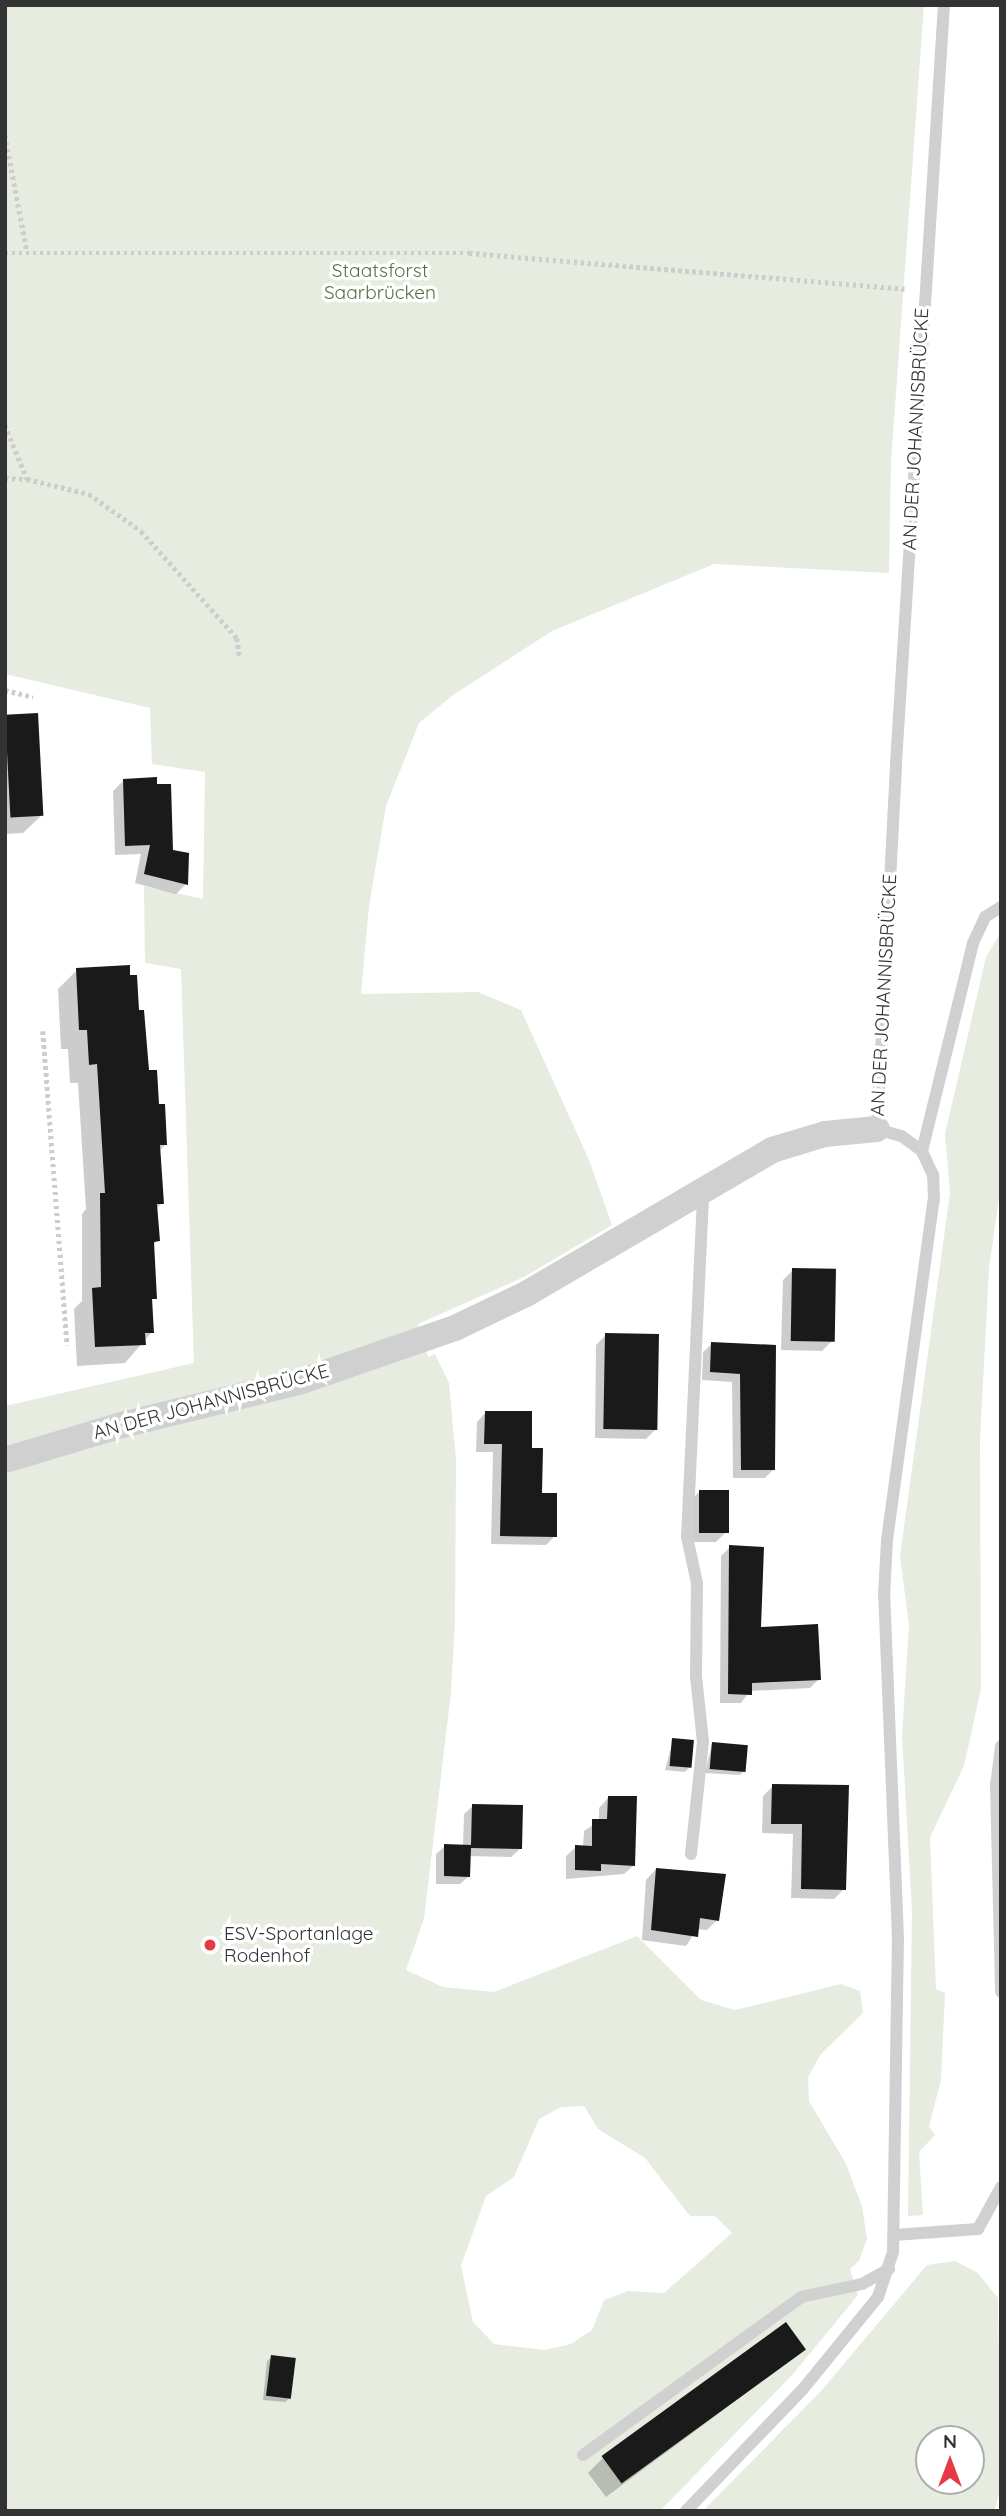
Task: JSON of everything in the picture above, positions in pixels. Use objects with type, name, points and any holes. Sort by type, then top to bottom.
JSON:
[{"type":"street","name":"AN DER JOHANNISBRÜCKE","points":[[5,1460],[122,1425],[299,1382],[455,1328],[526,1294],[772,1150],[825,1134],[877,1129]]},
{"type":"lane","name":"AN DER JOHANNISBRÜCKE","points":[[877,1129],[924,290],[944,5]]},
{"type":"lane","points":[[922,1150],[973,943],[985,916],[1001,907]]},
{"type":"lane","points":[[685,2511],[803,2389],[878,2297],[889,2269],[894,2235],[898,1938],[884,1596],[888,1528],[934,1199],[933,1175],[922,1150],[901,1136],[877,1129]]},
{"type":"lane","points":[[691,1854],[703,1742],[696,1676],[697,1583],[687,1537],[703,1188]]},
{"type":"lane","points":[[1001,1746],[996,1784],[1001,1992]]},
{"type":"lane","points":[[894,2235],[978,2229],[1001,2187]]},
{"type":"lane","points":[[583,2455],[801,2297],[862,2284],[889,2269]]},
{"type":"path","points":[[5,135],[27,251]]},
{"type":"path","points":[[5,253],[469,253],[924,290]]},
{"type":"path","points":[[5,425],[27,480]]},
{"type":"path","points":[[5,478],[27,480],[89,494],[141,531],[185,574],[237,638],[240,659]]},
{"type":"path","points":[[5,690],[33,697]]},
{"type":"path","points":[[43,1031],[67,1345]]},
{"type":"green space","name":"Staatsforst Saarbrücken","points":[[5,5],[924,5],[891,462],[889,573],[714,564],[552,631],[453,695],[419,723],[386,806],[369,906],[361,994],[478,992],[521,1010],[589,1160],[612,1225],[524,1277],[418,1324],[428,1357],[435,1354],[449,1383],[456,1460],[455,1621],[451,1692],[424,1919],[406,1970],[443,1987],[494,1992],[637,1936],[701,2000],[735,2010],[841,1984],[860,1991],[863,2013],[821,2054],[808,2077],[809,2101],[846,2164],[862,2206],[867,2239],[859,2261],[850,2269],[858,2295],[793,2374],[660,2511],[5,2511],[5,1406],[194,1363],[181,969],[145,963],[144,886],[203,899],[205,772],[152,764],[150,708],[5,674]],"holes":[[[584,2106],[598,2129],[645,2158],[690,2216],[715,2216],[732,2233],[664,2293],[628,2291],[604,2300],[592,2330],[571,2344],[545,2350],[494,2344],[473,2322],[461,2266],[486,2196],[514,2177],[539,2119],[561,2107]]]},
{"type":"green space","points":[[1001,932],[1001,1185],[989,1268],[980,1440],[981,1689],[964,1766],[930,1837],[936,1989],[945,1993],[941,2080],[929,2126],[935,2135],[919,2152],[923,2215],[908,2216],[912,1911],[902,1736],[909,1625],[900,1556],[950,1193],[945,1134],[986,957]]},
{"type":"green space","points":[[955,2261],[978,2273],[998,2298],[1001,2488],[994,2511],[703,2511],[821,2391],[927,2265]]},
{"type":"building","points":[[38,713],[43,816],[10,818],[5,715]]},
{"type":"building","points":[[157,777],[157,784],[171,784],[173,850],[189,853],[188,885],[144,874],[150,845],[125,846],[123,779]]},
{"type":"building","points":[[130,965],[130,975],[137,975],[139,1010],[144,1010],[149,1070],[157,1070],[159,1104],[165,1104],[167,1145],[160,1145],[164,1204],[157,1204],[160,1241],[154,1242],[157,1299],[152,1299],[154,1333],[145,1333],[146,1345],[95,1347],[92,1288],[101,1287],[100,1193],[105,1193],[97,1064],[89,1065],[87,1030],[79,1030],[76,968]]},
{"type":"building","points":[[792,1268],[836,1269],[835,1342],[791,1341]]},
{"type":"building","points":[[605,1333],[659,1334],[657,1430],[603,1429]]},
{"type":"building","points":[[711,1342],[776,1345],[775,1470],[741,1470],[740,1374],[710,1372]]},
{"type":"building","points":[[485,1411],[532,1411],[532,1448],[543,1448],[542,1493],[557,1493],[557,1537],[500,1536],[502,1444],[484,1444]]},
{"type":"building","points":[[699,1490],[729,1490],[729,1533],[699,1533]]},
{"type":"building","points":[[729,1545],[764,1547],[761,1627],[818,1624],[821,1680],[752,1683],[752,1695],[728,1694]]},
{"type":"building","points":[[672,1738],[694,1740],[691,1768],[670,1766]]},
{"type":"building","points":[[712,1742],[748,1745],[746,1772],[710,1769]]},
{"type":"building","points":[[772,1784],[849,1785],[846,1890],[801,1889],[802,1824],[771,1824]]},
{"type":"building","points":[[608,1796],[637,1796],[635,1866],[601,1864],[601,1871],[575,1870],[575,1845],[592,1846],[592,1819],[607,1819]]},
{"type":"building","points":[[472,1804],[523,1805],[522,1849],[471,1848],[470,1877],[444,1876],[444,1844],[471,1845]]},
{"type":"building","points":[[656,1868],[726,1874],[719,1921],[700,1918],[698,1937],[651,1930]]},
{"type":"building","points":[[786,2322],[806,2350],[622,2484],[602,2456]]},
{"type":"building","points":[[271,2355],[296,2358],[291,2399],[266,2396]]},
{"type":"place","name":"ESV-Sportanlage Rodenhof","points":[[210,1945]]}]
